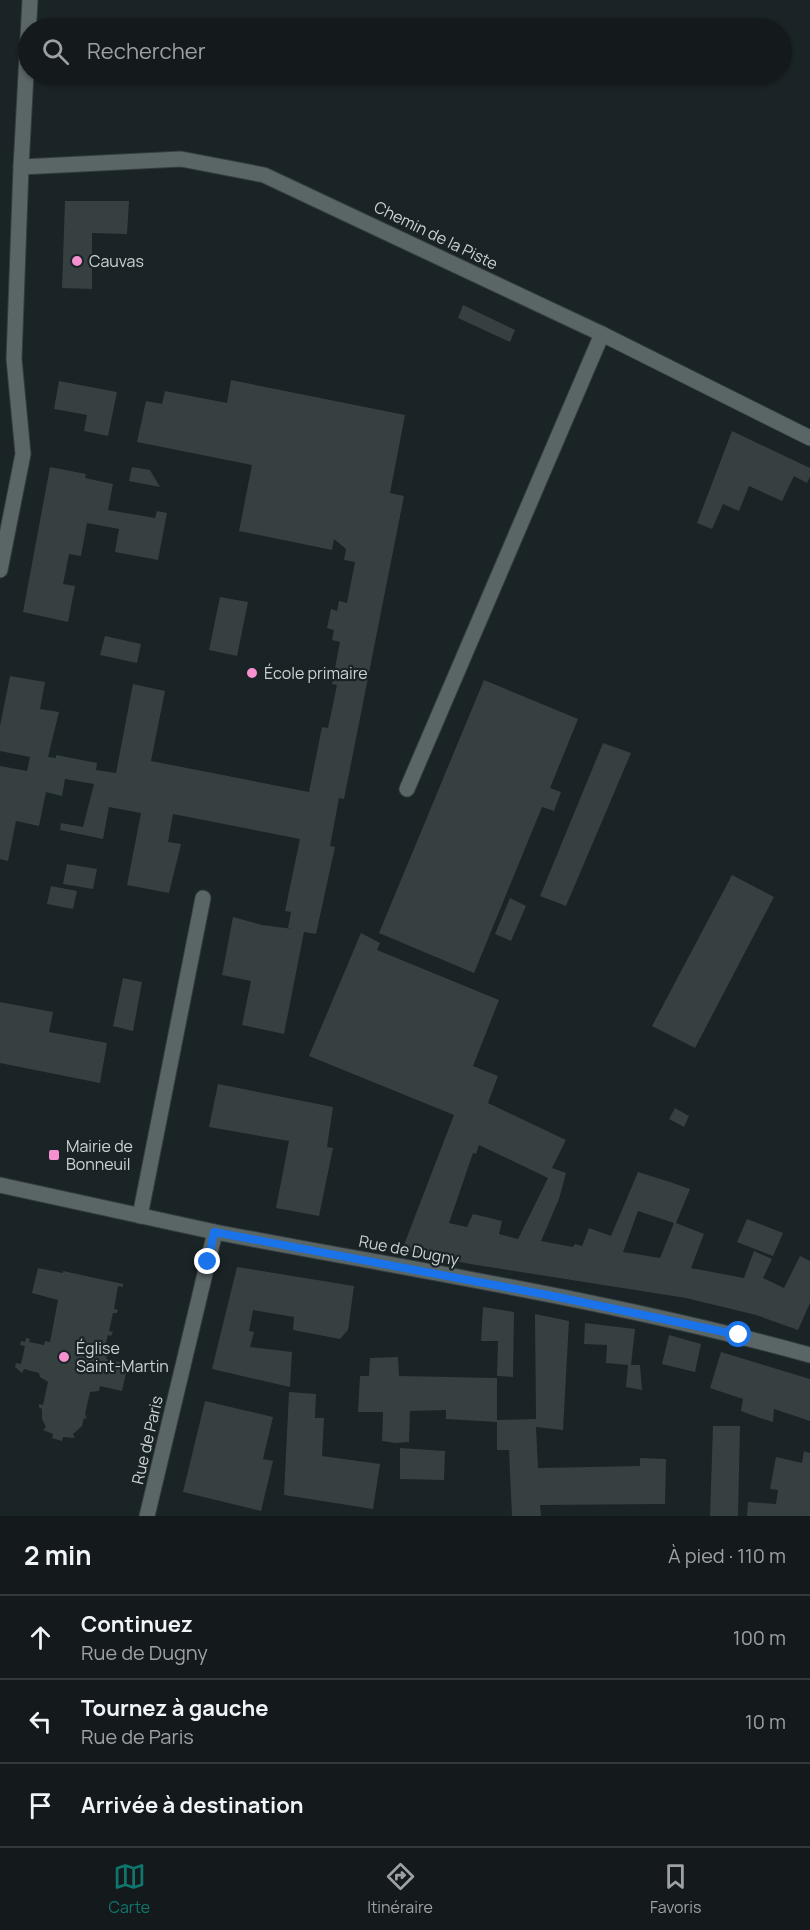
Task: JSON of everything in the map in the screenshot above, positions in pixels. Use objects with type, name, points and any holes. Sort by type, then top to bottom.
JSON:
[{"type":"street","points":[[29,18],[30,0]]},
{"type":"street","points":[[0,570],[23,454],[7,358],[25,84]]},
{"type":"street","name":"Chemin de la Piste","points":[[21,167],[181,159],[264,175],[602,334],[810,438]]},
{"type":"street","points":[[407,789],[602,334]]},
{"type":"street","points":[[140,1215],[203,898]]},
{"type":"street","name":"Rue de Dugny","points":[[0,1185],[214,1232],[739,1335],[810,1355]]},
{"type":"street","name":"Rue de Paris","points":[[147,1516],[214,1232]]},
{"type":"building","name":"Cauvas","points":[[65,201],[129,201],[127,234],[92,233],[92,289],[62,288]]},
{"type":"building","points":[[463,305],[515,330],[510,342],[458,318]]},
{"type":"building","points":[[231,380],[405,415],[390,493],[404,496],[344,799],[339,798],[330,846],[335,847],[316,934],[304,932],[284,1034],[242,1025],[251,981],[222,975],[233,917],[262,925],[293,929],[288,928],[291,912],[285,911],[300,839],[173,814],[168,842],[181,844],[169,893],[127,885],[141,813],[109,807],[103,839],[60,830],[61,823],[83,827],[94,784],[65,779],[62,796],[46,792],[39,826],[16,821],[8,861],[0,859],[0,766],[27,771],[30,757],[0,751],[0,726],[10,676],[45,682],[40,709],[59,712],[48,757],[56,758],[56,755],[97,763],[96,770],[116,773],[133,684],[165,691],[151,761],[309,792],[322,727],[328,728],[337,685],[332,684],[340,642],[332,640],[334,630],[327,628],[331,609],[337,611],[339,601],[347,603],[355,562],[344,560],[346,549],[334,539],[332,550],[239,531],[252,465],[137,442],[146,401],[162,404],[165,391],[227,403]]},
{"type":"building","points":[[59,381],[117,392],[108,436],[84,431],[87,415],[54,409]]},
{"type":"building","points":[[732,431],[810,468],[810,477],[807,483],[794,476],[782,501],[749,486],[739,511],[723,504],[712,529],[697,523]]},
{"type":"building","points":[[50,467],[86,474],[85,478],[113,484],[108,510],[155,518],[157,511],[167,513],[158,560],[115,552],[119,529],[87,523],[81,556],[69,554],[63,584],[75,586],[68,622],[23,612]]},
{"type":"building","points":[[132,467],[150,470],[160,487],[129,481]]},
{"type":"building","points":[[220,597],[248,602],[237,656],[209,650]]},
{"type":"building","points":[[105,636],[141,644],[137,663],[100,655]]},
{"type":"building","points":[[484,680],[578,719],[550,788],[561,792],[554,811],[542,807],[474,973],[379,933]]},
{"type":"building","points":[[603,743],[631,753],[566,906],[540,896]]},
{"type":"building","points":[[67,864],[97,869],[93,889],[63,884]]},
{"type":"building","points":[[732,875],[774,897],[695,1048],[652,1026]]},
{"type":"building","points":[[51,886],[77,891],[73,909],[47,904]]},
{"type":"building","points":[[510,898],[526,906],[511,941],[495,934]]},
{"type":"building","points":[[361,933],[380,943],[377,950],[499,1000],[473,1066],[498,1076],[488,1103],[566,1140],[552,1168],[566,1173],[559,1199],[541,1241],[573,1247],[575,1244],[582,1246],[589,1228],[611,1236],[638,1172],[670,1182],[690,1189],[676,1223],[704,1234],[691,1268],[744,1278],[754,1251],[772,1259],[763,1278],[784,1288],[800,1256],[810,1261],[810,1303],[798,1330],[756,1315],[686,1298],[470,1264],[402,1250],[454,1115],[309,1056]],"holes":[[[479,1145],[548,1178],[518,1239],[499,1234],[502,1221],[473,1214],[467,1227],[449,1223],[473,1153],[476,1154]],[[638,1211],[674,1223],[660,1258],[623,1252]]]},
{"type":"building","points":[[123,978],[142,982],[133,1031],[113,1026]]},
{"type":"building","points":[[0,1002],[53,1012],[49,1032],[107,1043],[100,1083],[0,1063]]},
{"type":"building","points":[[218,1084],[333,1107],[327,1147],[333,1148],[319,1216],[276,1208],[289,1141],[209,1127]]},
{"type":"building","points":[[675,1108],[689,1116],[684,1127],[669,1119]]},
{"type":"building","points":[[747,1219],[783,1233],[773,1256],[737,1242]]},
{"type":"building","points":[[237,1267],[354,1286],[348,1330],[340,1339],[293,1330],[294,1317],[253,1310],[249,1331],[254,1332],[250,1347],[292,1352],[290,1387],[212,1369]]},
{"type":"building","name":"Église Saint-Martin","points":[[38,1268],[123,1284],[123,1287],[118,1286],[114,1309],[118,1310],[117,1313],[113,1313],[109,1331],[113,1332],[111,1336],[108,1335],[103,1354],[107,1354],[106,1359],[128,1364],[122,1391],[100,1386],[99,1391],[90,1392],[85,1414],[87,1419],[84,1418],[82,1426],[73,1434],[75,1438],[63,1437],[62,1441],[52,1438],[53,1434],[43,1430],[46,1427],[39,1404],[43,1405],[48,1382],[40,1377],[39,1373],[24,1369],[22,1373],[15,1367],[16,1363],[21,1364],[25,1346],[20,1345],[21,1341],[25,1342],[26,1338],[30,1339],[29,1342],[44,1345],[45,1341],[50,1342],[58,1300],[32,1293]]},
{"type":"building","points":[[483,1307],[514,1312],[513,1377],[497,1376],[498,1341],[481,1341]]},
{"type":"building","points":[[535,1314],[569,1321],[563,1430],[536,1427],[538,1468],[640,1466],[640,1458],[666,1459],[665,1504],[540,1505],[541,1516],[512,1516],[509,1450],[497,1450],[497,1422],[446,1419],[446,1410],[410,1411],[409,1442],[396,1443],[382,1441],[383,1412],[358,1412],[360,1376],[369,1376],[370,1358],[398,1357],[399,1376],[497,1378],[497,1420],[536,1419]]},
{"type":"building","points":[[585,1323],[635,1329],[631,1365],[640,1365],[642,1390],[626,1387],[628,1365],[606,1363],[607,1345],[584,1344]]},
{"type":"building","points":[[669,1335],[701,1344],[695,1372],[662,1364]]},
{"type":"building","points":[[721,1352],[810,1379],[810,1421],[774,1409],[773,1422],[757,1417],[741,1411],[743,1399],[710,1388]]},
{"type":"building","points":[[289,1392],[316,1394],[315,1418],[324,1418],[322,1456],[380,1464],[373,1509],[284,1495]]},
{"type":"building","points":[[205,1401],[273,1417],[263,1459],[273,1461],[261,1511],[183,1492]]},
{"type":"building","points":[[713,1426],[740,1426],[738,1516],[710,1516]]},
{"type":"building","points":[[400,1448],[445,1451],[444,1480],[400,1479]]},
{"type":"building","points":[[804,1451],[810,1453],[810,1516],[747,1516],[748,1502],[776,1504],[778,1490],[770,1489],[776,1457],[802,1463]]},
{"type":"place","name":"Cauvas","points":[[77,261]]},
{"type":"place","name":"École primaire","points":[[252,673]]},
{"type":"place","name":"Mairie de Bonneuil","points":[[54,1155]]},
{"type":"place","name":"Église Saint-Martin","points":[[64,1357]]},
{"type":"route","points":[[208,1262],[214,1232],[553,1296],[739,1335]]}]
